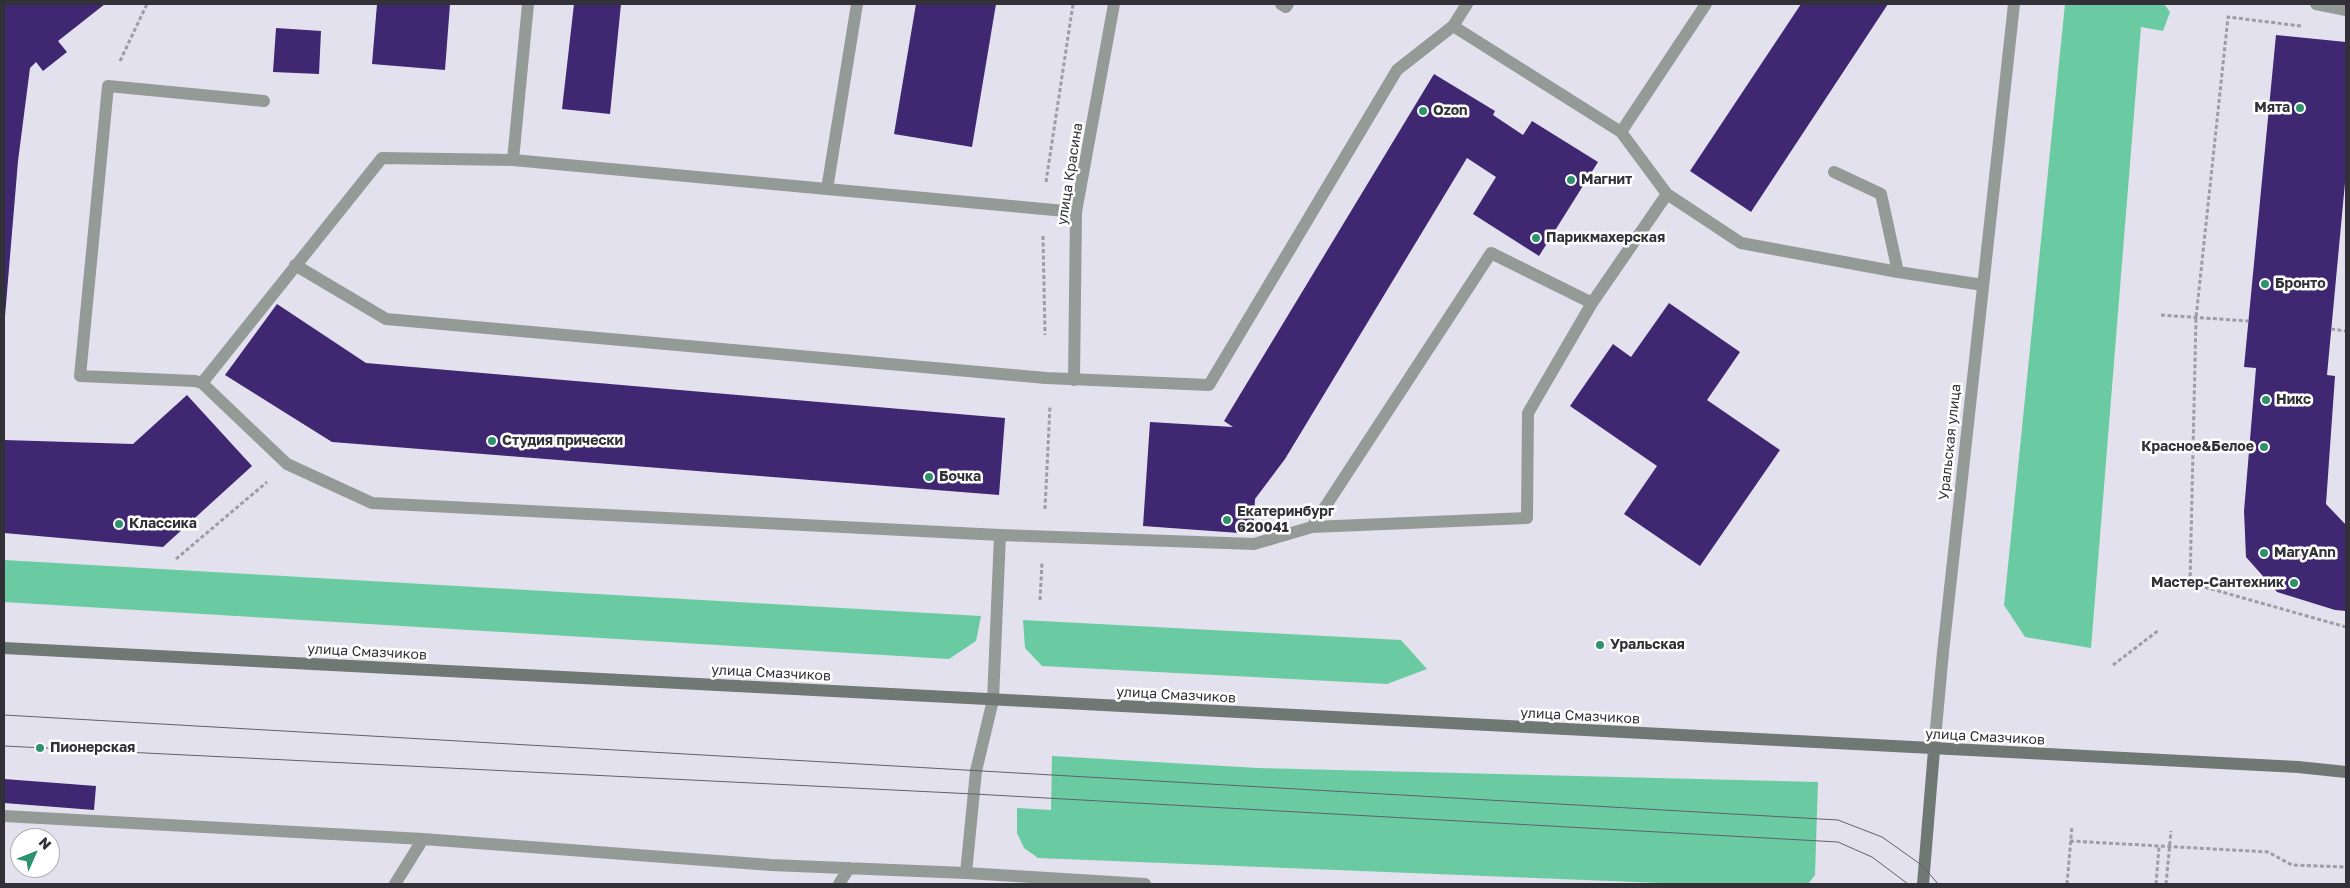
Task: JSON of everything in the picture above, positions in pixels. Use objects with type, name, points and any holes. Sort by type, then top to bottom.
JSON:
[{"type":"main road","name":"улица Смазчиков","points":[[4,648],[2346,772]]},
{"type":"main road","name":"Уральская улица","points":[[1922,884],[1934,750]]},
{"type":"street","points":[[513,160],[528,4]]},
{"type":"street","points":[[827,189],[857,4]]},
{"type":"street","name":"улица Красина","points":[[1074,380],[1076,212],[1114,4]]},
{"type":"street","points":[[1281,4],[1286,7],[1288,4]]},
{"type":"street","points":[[295,265],[386,319],[1074,380],[1209,385],[1397,70],[1453,26],[1467,4]]},
{"type":"street","points":[[1621,132],[1706,4]]},
{"type":"street","name":"Уральская улица","points":[[1934,750],[1944,642],[2014,4]]},
{"type":"street","points":[[2316,4],[2346,10]]},
{"type":"street","points":[[1453,26],[1621,132],[1667,194],[1740,243],[1898,272],[1983,285]]},
{"type":"street","points":[[264,101],[108,86],[80,376],[195,381],[202,383],[287,464],[372,503],[1000,535],[1254,544],[1312,527],[1527,518],[1528,413],[1592,303],[1667,194]]},
{"type":"street","points":[[202,383],[382,158],[513,160],[1076,212]]},
{"type":"street","points":[[1834,172],[1881,194],[1898,272]]},
{"type":"street","points":[[1312,527],[1491,253],[1592,303]]},
{"type":"street","points":[[966,873],[976,771],[993,700],[1000,535]]},
{"type":"street","points":[[4,816],[423,840],[771,865],[966,873],[1081,882],[1145,884]]},
{"type":"street","points":[[395,884],[423,840]]},
{"type":"street","points":[[839,884],[849,868]]},
{"type":"path","points":[[108,86],[147,4]]},
{"type":"path","points":[[2307,26],[2228,17],[2196,318],[2190,583],[2346,627]]},
{"type":"path","points":[[2161,315],[2248,321]]},
{"type":"path","points":[[2331,329],[2346,331]]},
{"type":"path","points":[[176,558],[274,476]]},
{"type":"path","points":[[2113,665],[2159,630]]},
{"type":"path","points":[[2067,884],[2072,826]]},
{"type":"path","points":[[2166,884],[2171,831]]},
{"type":"path","points":[[2070,841],[2268,852],[2292,865],[2346,867]]},
{"type":"path","points":[[2156,884],[2159,847]]},
{"type":"green space","points":[[2065,4],[2164,4],[2170,12],[2163,31],[2141,27],[2091,648],[2025,637],[2004,605]]},
{"type":"green space","points":[[4,560],[981,616],[976,641],[949,659],[4,602]]},
{"type":"green space","points":[[1023,620],[1401,640],[1427,669],[1387,684],[1042,666],[1025,648]]},
{"type":"green space","points":[[1052,756],[1258,768],[1818,782],[1815,875],[1808,884],[1684,884],[1038,858],[1024,848],[1017,833],[1017,808],[1051,810]]},
{"type":"building","points":[[4,4],[105,4],[58,41],[67,52],[43,71],[36,62],[30,68],[18,161],[5,316]]},
{"type":"building","points":[[377,4],[450,4],[445,70],[372,64]]},
{"type":"building","points":[[574,4],[621,4],[610,114],[562,109]]},
{"type":"building","points":[[916,4],[996,4],[972,147],[894,134]]},
{"type":"building","points":[[1801,4],[1888,4],[1751,212],[1690,171]]},
{"type":"building","points":[[276,28],[321,31],[319,74],[273,72]]},
{"type":"building","points":[[2276,35],[2346,42],[2346,172],[2327,375],[2335,376],[2326,504],[2346,525],[2346,611],[2335,610],[2277,592],[2246,557],[2244,511],[2256,368],[2244,367]]},
{"type":"building","points":[[1434,74],[1495,111],[1493,115],[1523,135],[1532,121],[1598,162],[1539,256],[1473,214],[1496,177],[1467,158],[1285,459],[1255,499],[1253,534],[1143,526],[1150,422],[1233,427],[1224,421]]},
{"type":"building","points":[[1669,303],[1740,352],[1707,400],[1780,450],[1700,566],[1624,514],[1657,466],[1570,406],[1613,344],[1631,357]]},
{"type":"building","points":[[277,304],[366,363],[1005,418],[999,495],[332,442],[225,375]]},
{"type":"building","points":[[187,395],[252,466],[163,547],[4,533],[4,440],[133,444]]},
{"type":"building","points":[[4,779],[96,786],[94,810],[4,803]]},
{"type":"tram line","points":[[4,715],[1838,820],[1882,837],[1923,866],[1938,884]]},
{"type":"tram line","points":[[4,746],[974,794],[1838,842],[1872,857],[1908,884]]},
{"type":"place","name":"Мята","points":[[2300,108]]},
{"type":"place","name":"Ozon","points":[[1423,111]]},
{"type":"place","name":"Магнит","points":[[1571,180]]},
{"type":"place","name":"Парикмахерская","points":[[1536,238]]},
{"type":"place","name":"Бронто","points":[[2265,284]]},
{"type":"place","name":"Никс","points":[[2266,400]]},
{"type":"place","name":"Студия прически","points":[[492,441]]},
{"type":"place","name":"Красное&Белое","points":[[2264,447]]},
{"type":"place","name":"Бочка","points":[[929,477]]},
{"type":"place","name":"Екатеринбург 620041","points":[[1227,520]]},
{"type":"place","name":"Классика","points":[[119,524]]},
{"type":"place","name":"MaryAnn","points":[[2264,553]]},
{"type":"place","name":"Мастер-Сантехник","points":[[2294,583]]},
{"type":"place","name":"Уральская","points":[[1600,645]]},
{"type":"place","name":"Пионерская","points":[[40,748]]}]
